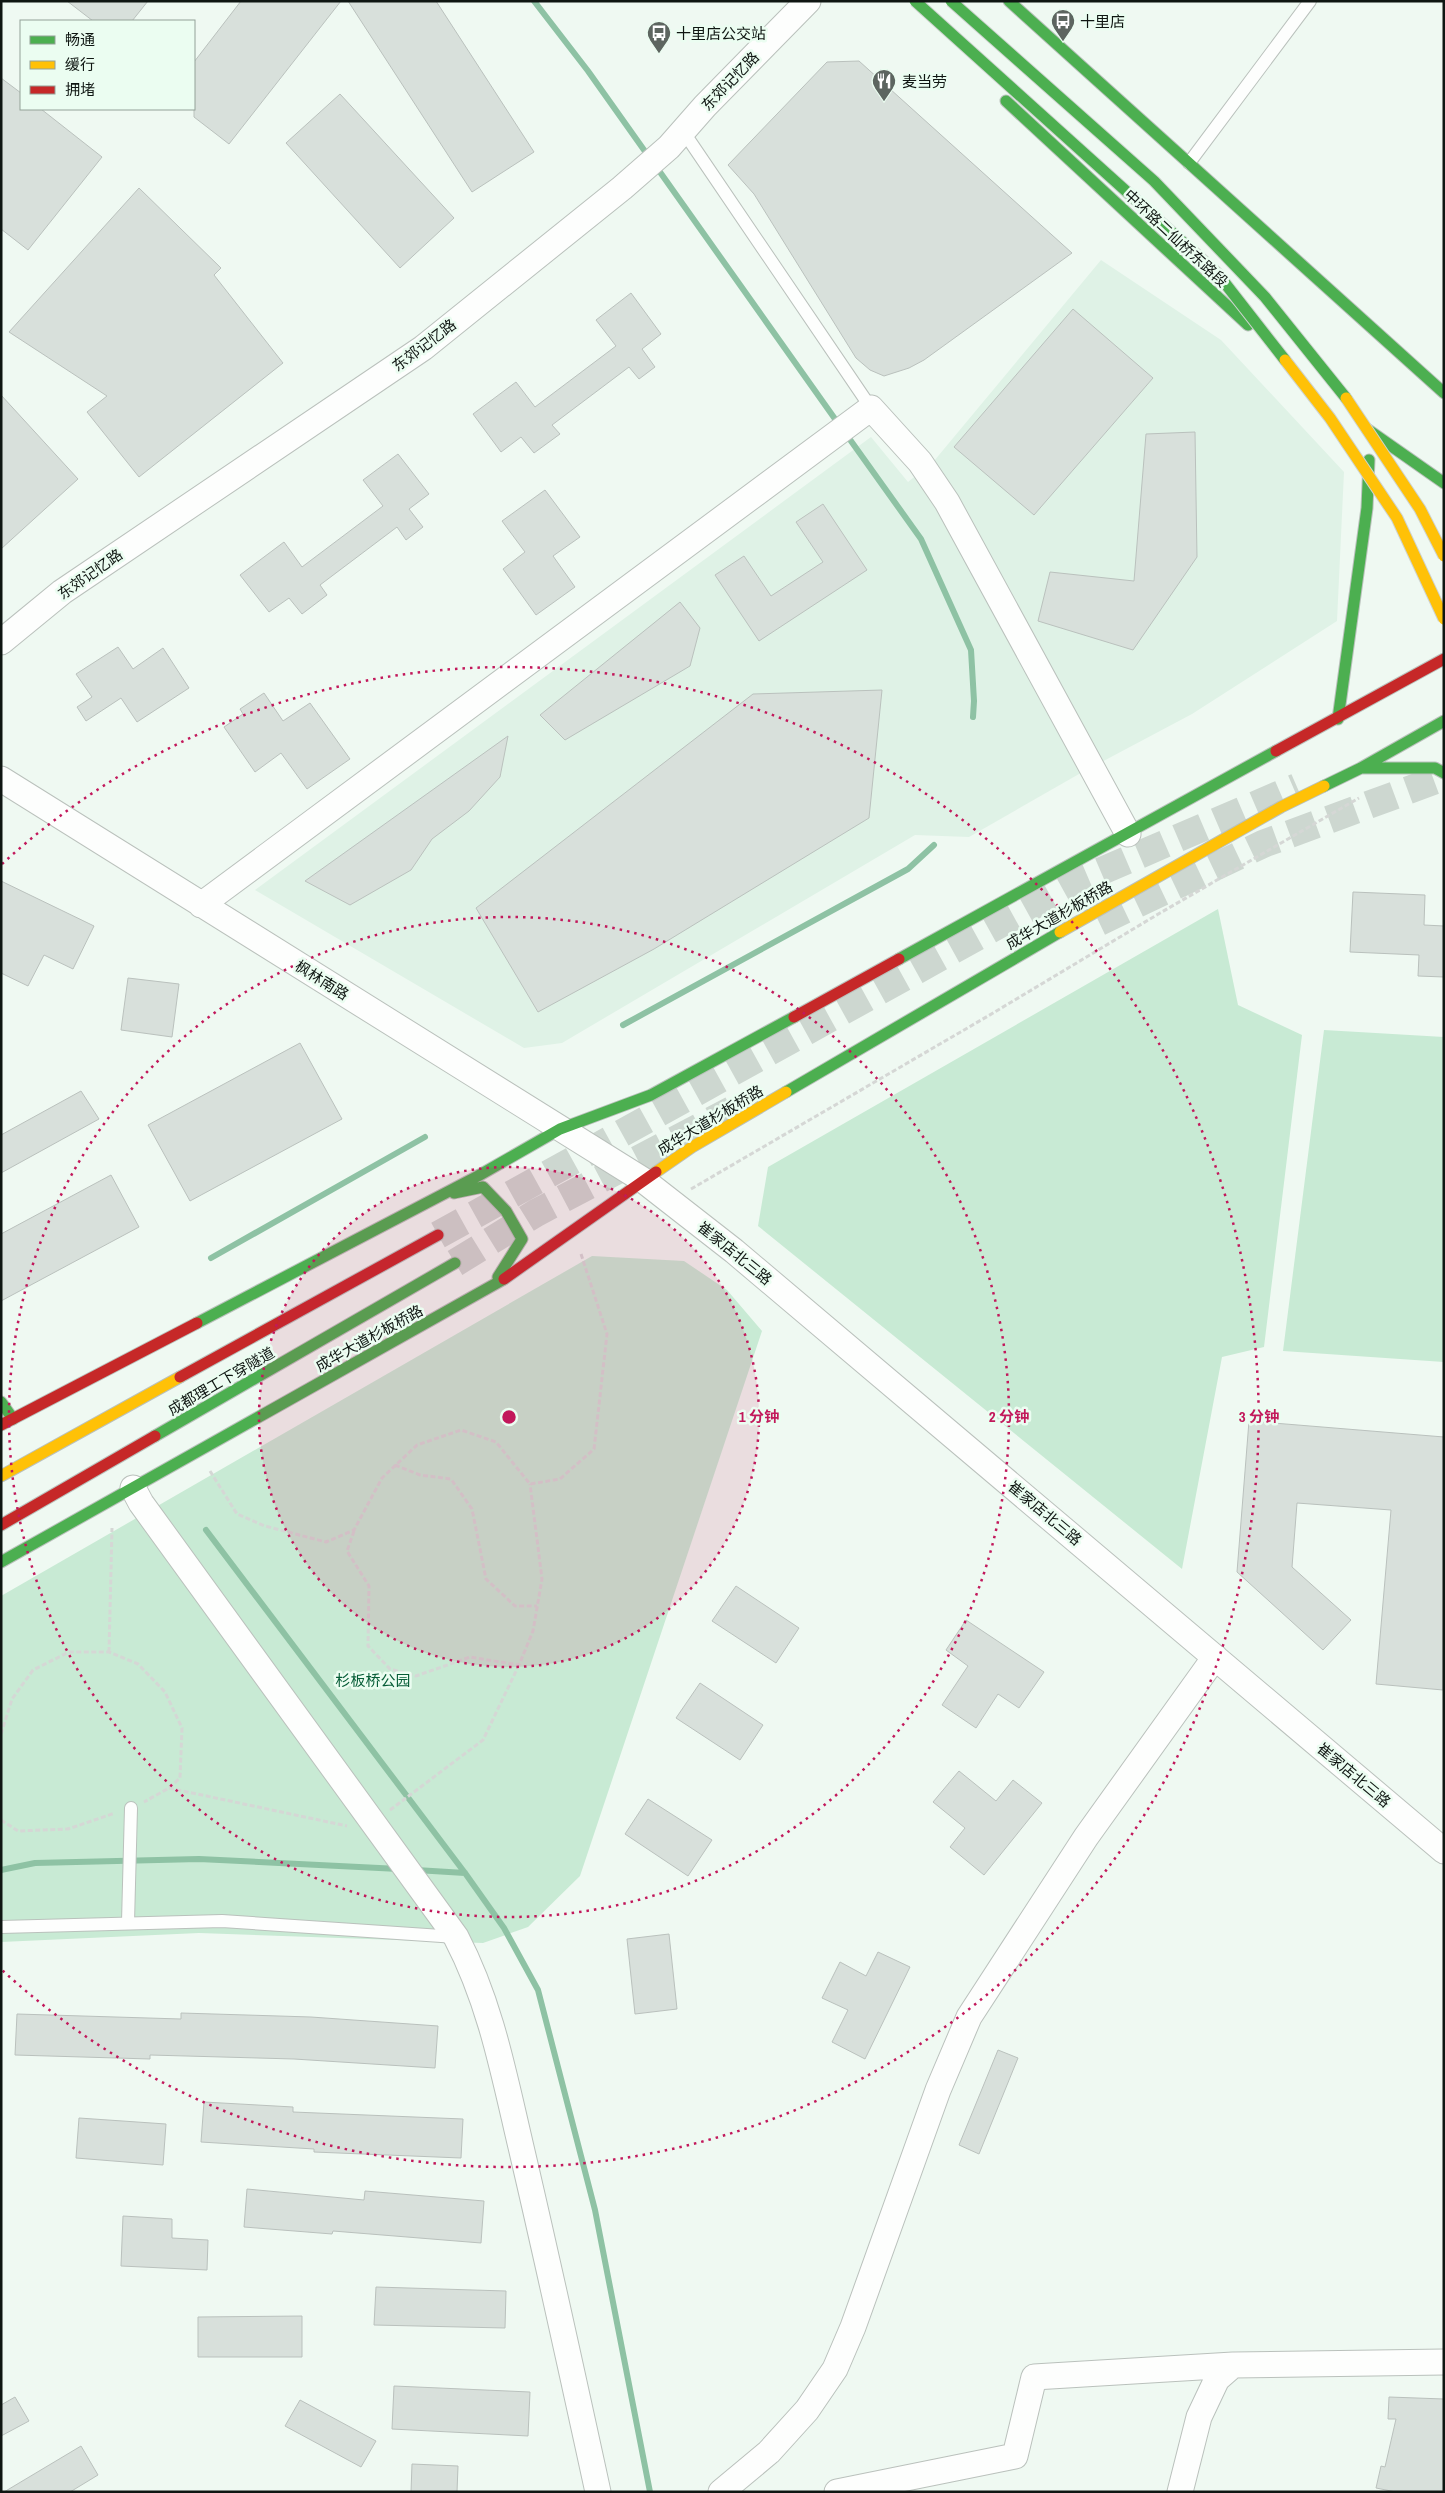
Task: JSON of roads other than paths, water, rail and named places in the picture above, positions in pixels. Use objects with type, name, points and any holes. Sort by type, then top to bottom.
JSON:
[{"type":"main road","points":[[951,1],[1154,181],[1265,297],[1343,395],[1420,509],[1444,556]]},
{"type":"main road","points":[[1009,1],[1444,393]]},
{"type":"main road","points":[[911,5],[950,48]]},
{"type":"main road","points":[[911,5],[1217,274],[1330,418],[1397,518],[1444,618]]},
{"type":"main road","name":"中环路二仙桥东路段","points":[[1000,95],[1339,409],[1444,483]]},
{"type":"main road","points":[[1338,719],[1367,508],[1369,461],[1343,417]]},
{"type":"main road","points":[[1,1425],[438,1197],[560,1129],[652,1095],[1444,659]]},
{"type":"main road","name":"成华大道杉板桥路","points":[[1,1562],[137,1495],[492,1286],[692,1146],[1098,910],[1281,807],[1361,768],[1444,721]]},
{"type":"main road","points":[[1361,768],[1435,768],[1444,773]]},
{"type":"main road","points":[[438,1197],[483,1187],[506,1211],[522,1239],[492,1286]]},
{"type":"main road","name":"成都理工下穿隧道","points":[[1,1476],[438,1235]]},
{"type":"main road","name":"成都理工下穿隧道","points":[[1,1525],[455,1263]]},
{"type":"main road","points":[[1,1402],[13,1419]]},
{"type":"street","name":"东郊记忆路","points":[[1,642],[62,592],[423,348],[622,188],[676,139],[808,1]]},
{"type":"street","points":[[202,905],[862,415],[920,462],[947,502],[1128,834]]},
{"type":"street","name":"枫林南路","points":[[1,779],[642,1180]]},
{"type":"street","name":"崔家店北三路","points":[[642,1180],[734,1250],[1444,1851]]},
{"type":"street","points":[[137,1495],[365,1813],[424,1892],[456,1938],[474,1971],[487,2008],[542,2233],[598,2492]]},
{"type":"street","points":[[721,2492],[769,2452],[807,2410],[834,2369],[869,2286],[938,2090],[969,2017],[1086,1837],[1215,1657]]},
{"type":"street","points":[[837,2492],[1016,2456],[1034,2377],[1233,2365],[1444,2362]]},
{"type":"street","points":[[1180,2492],[1199,2417],[1216,2379],[1233,2365]]},
{"type":"lane","points":[[1189,163],[1310,1]]},
{"type":"lane","points":[[676,139],[862,415]]},
{"type":"lane","points":[[128,1922],[131,1808]]},
{"type":"lane","points":[[1,1926],[222,1921],[456,1938]]},
{"type":"waterway","points":[[534,1],[588,71],[649,157]]},
{"type":"waterway","points":[[655,165],[840,426]]},
{"type":"waterway","points":[[846,434],[921,539],[971,650],[973,717]]},
{"type":"waterway","points":[[623,1025],[908,869],[934,845]]},
{"type":"waterway","points":[[211,1258],[425,1137]]},
{"type":"waterway","points":[[206,1530],[465,1873],[504,1928],[538,1990],[595,2210],[650,2492]]},
{"type":"waterway","points":[[1,1870],[35,1863],[199,1859],[399,1869]]},
{"type":"waterway","points":[[416,1870],[465,1873]]},
{"type":"tunnel","points":[[1099,922],[1263,844],[1444,777]]},
{"type":"tunnel","points":[[438,1235],[1076,882],[1297,787]]},
{"type":"tunnel","points":[[455,1263],[536,1213],[732,1110]]},
{"type":"place","name":"十里店","points":[[1063,42]]},
{"type":"place","name":"十里店公交站","points":[[659,54]]},
{"type":"place","name":"麦当劳","points":[[884,102]]},
{"type":"park label","name":"杉板桥公园","points":[[373,1680]]}]
